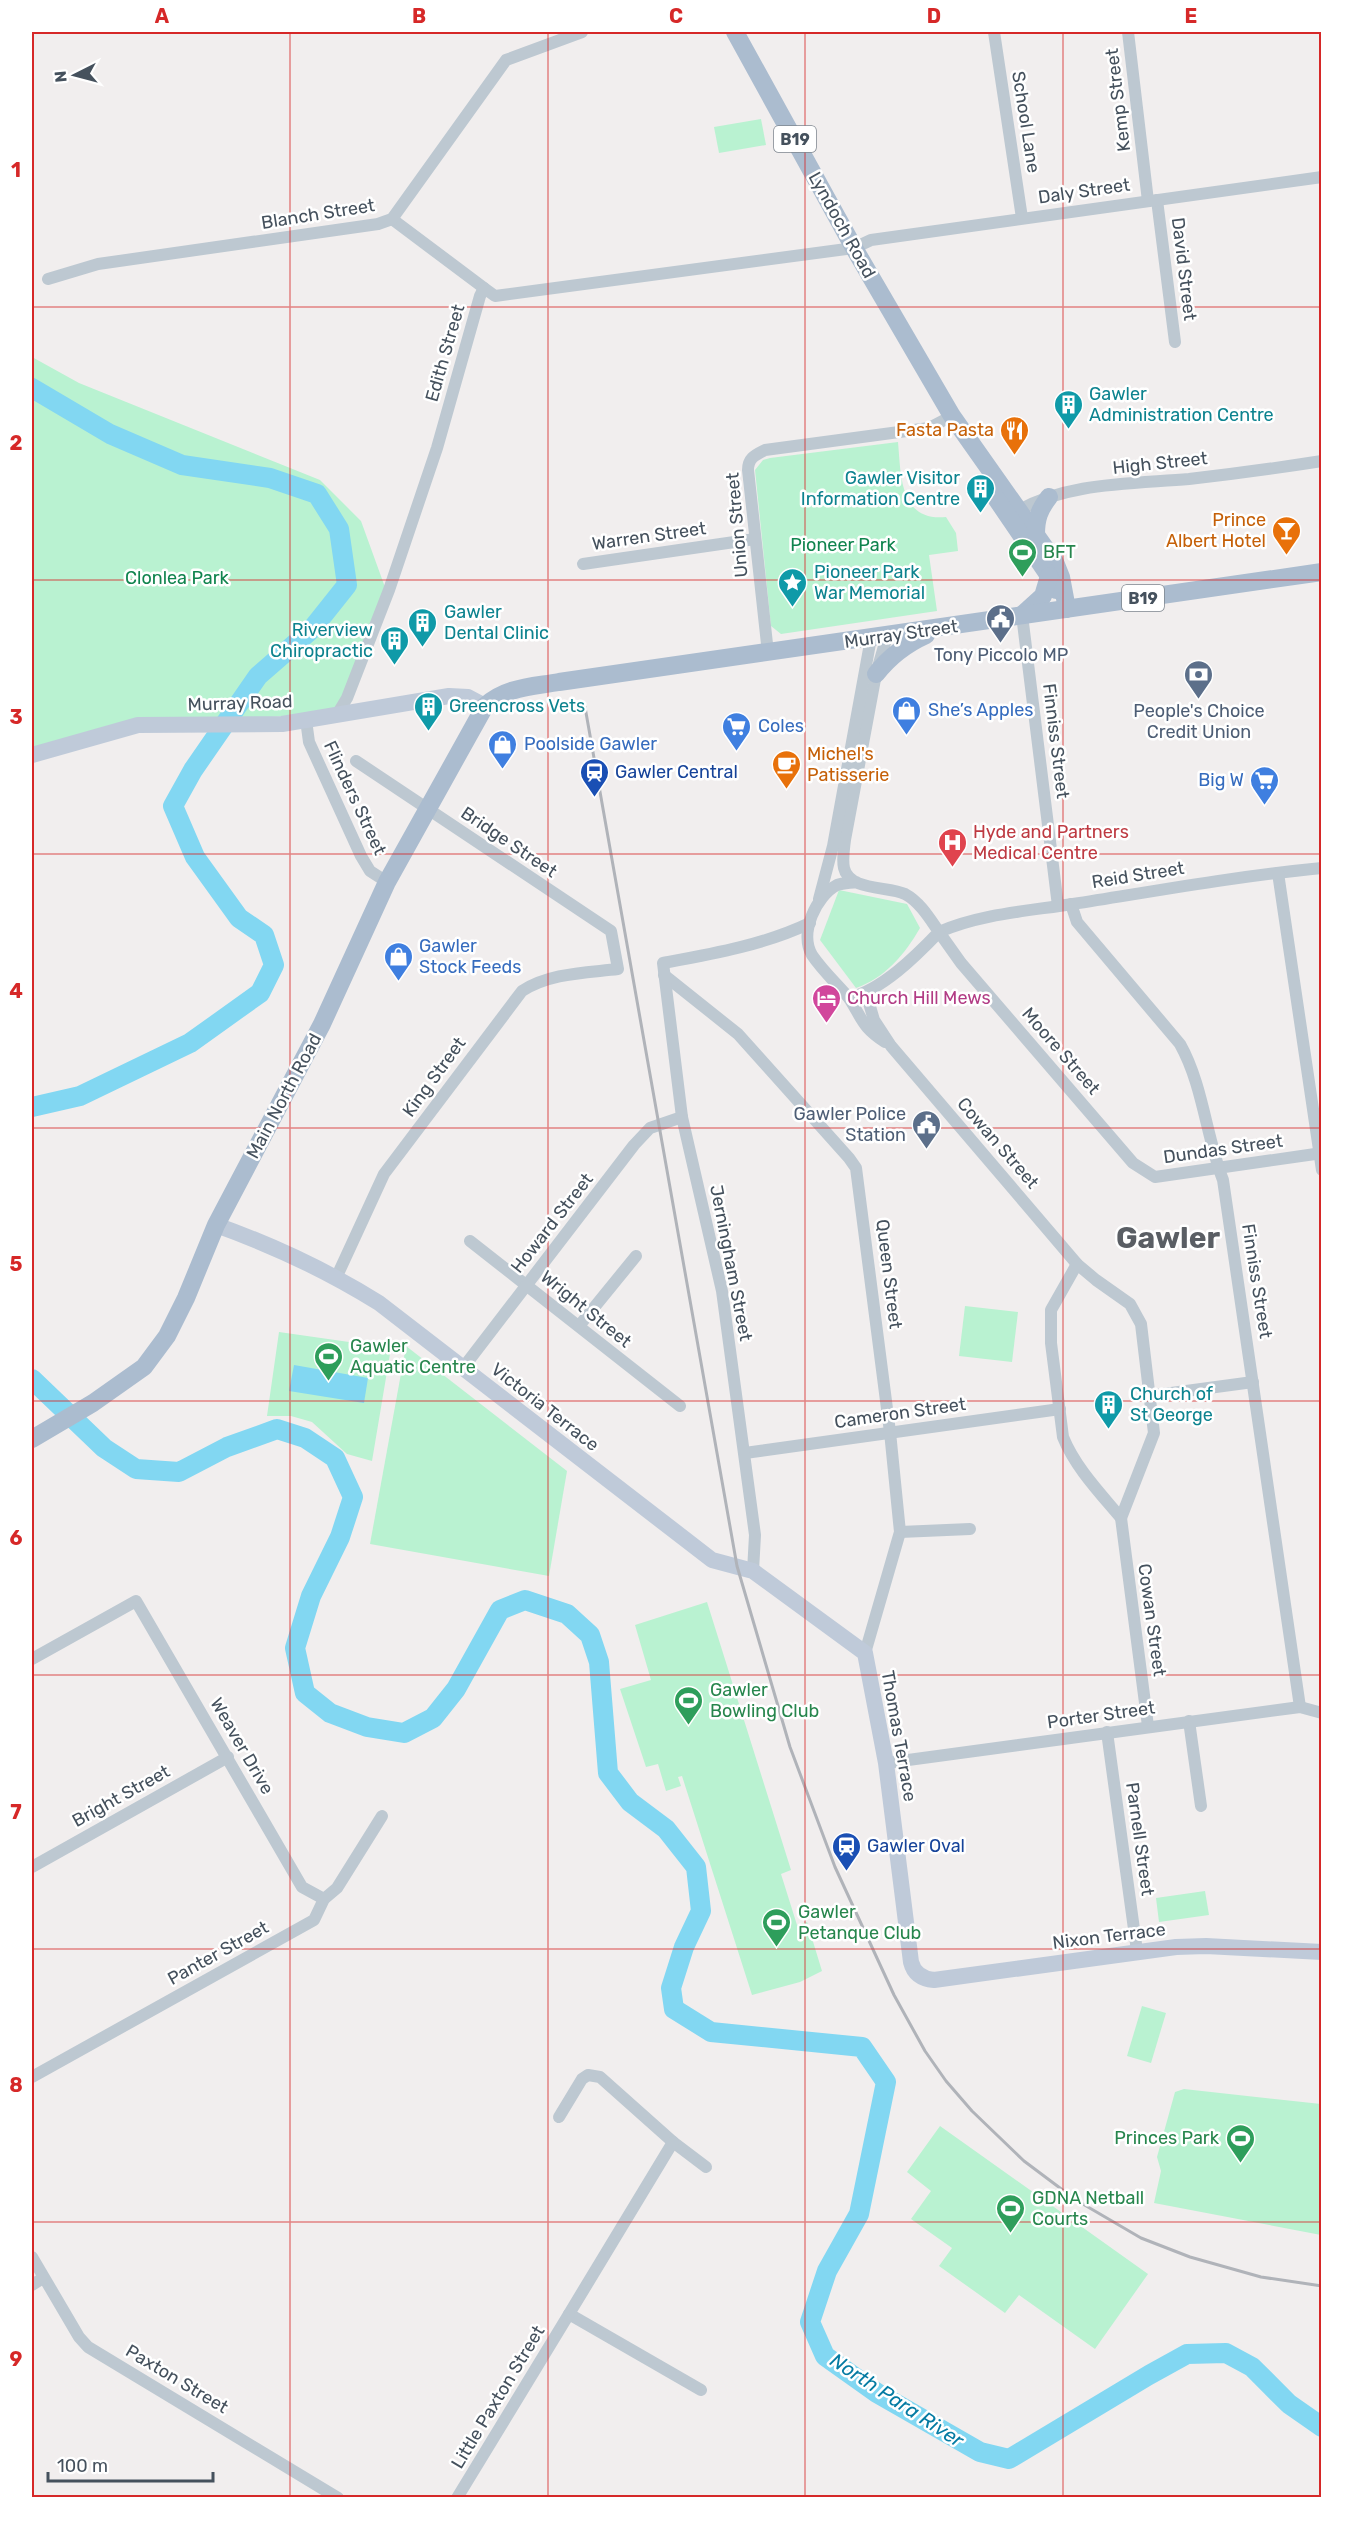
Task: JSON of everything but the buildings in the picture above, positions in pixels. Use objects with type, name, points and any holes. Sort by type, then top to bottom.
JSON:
[{"type":"main road","name":"Lyndoch Road","points":[[735,32],[854,248],[952,416],[1052,569]]},
{"type":"main road","points":[[1036,534],[1036,520],[1040,508],[1049,498]]},
{"type":"main road","name":"Lyndoch Road","points":[[1014,513],[1036,534],[1052,569],[1055,587],[1063,609]]},
{"type":"main road","points":[[1022,615],[1043,596],[1052,569]]},
{"type":"main road","name":"B19","points":[[1052,569],[1097,604]]},
{"type":"main road","name":"Murray Street","points":[[485,706],[497,696],[511,690],[1322,572]]},
{"type":"main road","points":[[872,667],[887,660],[902,647],[939,628]]},
{"type":"main road","name":"Main North Road","points":[[32,1439],[93,1403],[144,1367],[167,1336],[186,1298],[216,1225],[322,1024],[387,882],[485,706]]},
{"type":"street","name":"Blanch Street","points":[[48,279],[98,264],[378,224],[392,219],[506,60],[582,32]]},
{"type":"street","name":"School Lane","points":[[994,32],[1022,218]]},
{"type":"street","name":"Kemp Street","points":[[1128,32],[1152,200]]},
{"type":"street","name":"Daly Street","points":[[854,248],[871,240],[1322,177]]},
{"type":"street","name":"David Street","points":[[1152,200],[1175,342]]},
{"type":"street","points":[[392,219],[484,288]]},
{"type":"street","name":"Edith Street","points":[[338,713],[347,698],[389,590],[437,448],[484,288],[495,296],[854,248]]},
{"type":"street","name":"Union Street","points":[[768,653],[748,465],[757,454],[768,450],[929,428],[952,416]]},
{"type":"street","name":"High Street","points":[[1014,513],[1035,501],[1073,491],[1142,481],[1244,473],[1322,461]]},
{"type":"street","name":"Warren Street","points":[[583,564],[756,539]]},
{"type":"street","name":"Finniss Street","points":[[1022,615],[1064,905],[1180,1044],[1189,1060],[1223,1180],[1300,1707]]},
{"type":"street","points":[[818,903],[835,886],[856,882],[901,892],[917,903],[939,932],[919,952],[866,993],[849,998],[811,953],[808,933],[810,923],[818,903],[833,846],[879,637]]},
{"type":"street","points":[[845,642],[857,646],[872,667],[844,840],[845,871],[856,882]]},
{"type":"street","name":"Murray Road","points":[[32,755],[122,728],[155,724],[235,726],[282,724],[449,696],[468,697],[485,706]]},
{"type":"street","name":"Flinders Street","points":[[306,720],[309,742],[361,856],[370,871],[387,882]]},
{"type":"street","name":"Bridge Street","points":[[356,761],[611,931],[618,969]]},
{"type":"street","name":"Reid Street","points":[[939,932],[962,922],[1322,868]]},
{"type":"street","points":[[1278,873],[1322,1170]]},
{"type":"street","name":"Reid Street","points":[[926,915],[962,922]]},
{"type":"street","points":[[663,969],[791,932],[810,923]]},
{"type":"street","name":"Moore Street","points":[[939,932],[961,963]]},
{"type":"street","name":"Moore Street","points":[[919,952],[936,945],[948,950],[1133,1163]]},
{"type":"street","name":"King Street","points":[[337,1276],[384,1174],[522,991],[550,978],[618,969]]},
{"type":"street","name":"Jerningham Street","points":[[663,969],[681,1118],[722,1291],[755,1535],[753,1571]]},
{"type":"street","name":"Queen Street","points":[[663,969],[738,1034],[856,1168],[890,1432],[900,1532],[865,1653]]},
{"type":"street","name":"Cowan Street","points":[[866,993],[874,1020],[891,1046],[1077,1264],[1130,1304],[1136,1313],[1140,1324],[1154,1433],[1131,1486],[1121,1518],[1149,1726]]},
{"type":"street","name":"Cowan Street","points":[[849,998],[860,1020],[870,1032],[891,1046]]},
{"type":"street","name":"Howard Street","points":[[463,1368],[634,1145],[651,1128],[681,1118]]},
{"type":"street","name":"Dundas Street","points":[[1133,1163],[1155,1177],[1320,1154]]},
{"type":"street","name":"Victoria Terrace","points":[[216,1225],[276,1247],[337,1276],[406,1322],[712,1560],[753,1571]]},
{"type":"street","name":"Wright Street","points":[[470,1241],[680,1406]]},
{"type":"street","points":[[579,1326],[636,1256]]},
{"type":"street","points":[[1077,1264],[1051,1310],[1051,1343],[1063,1437],[1066,1446],[1092,1483],[1121,1518]]},
{"type":"street","points":[[1149,1396],[1254,1382]]},
{"type":"street","name":"Cameron Street","points":[[745,1453],[1060,1409]]},
{"type":"street","points":[[900,1532],[970,1529]]},
{"type":"street","name":"Thomas Terrace","points":[[753,1571],[865,1653],[886,1763],[911,1962]]},
{"type":"street","name":"Weaver Drive","points":[[32,1659],[136,1601],[302,1887],[324,1899]]},
{"type":"street","name":"Porter Street","points":[[886,1763],[1300,1707],[1322,1713]]},
{"type":"street","points":[[1190,1721],[1201,1806]]},
{"type":"street","name":"Parnell Street","points":[[1107,1732],[1137,1951]]},
{"type":"street","name":"Bright Street","points":[[32,1867],[228,1757]]},
{"type":"street","name":"Panter Street","points":[[32,2077],[314,1920],[324,1899],[337,1888],[382,1816]]},
{"type":"street","name":"Nixon Terrace","points":[[911,1962],[919,1975],[934,1980],[1137,1951],[1206,1946],[1322,1952]]},
{"type":"street","points":[[559,2117],[582,2079],[588,2075],[600,2077],[673,2142],[706,2167]]},
{"type":"street","name":"Little Paxton Street","points":[[458,2498],[673,2142]]},
{"type":"street","name":"Paxton Street","points":[[32,2258],[79,2337],[88,2347],[338,2498]]},
{"type":"street","points":[[32,2285],[43,2278]]},
{"type":"street","points":[[569,2314],[701,2390]]},
{"type":"green space","points":[[761,119],[766,145],[719,153],[714,127]]},
{"type":"green space","name":"Clonlea Park","points":[[32,357],[79,383],[320,480],[361,521],[386,590],[338,713],[155,724],[32,755]]},
{"type":"green space","name":"Pioneer Park","points":[[898,442],[902,481],[911,504],[919,512],[931,517],[946,517],[956,533],[958,551],[929,555],[937,611],[781,634],[771,626],[755,470],[763,460],[770,458]]},
{"type":"green space","points":[[839,890],[907,904],[920,928],[908,947],[893,964],[876,978],[856,988],[820,940]]},
{"type":"green space","points":[[965,1306],[1018,1312],[1012,1362],[959,1356]]},
{"type":"green space","name":"Gawler Aquatic Centre","points":[[279,1332],[391,1348],[372,1461],[347,1454],[312,1422],[291,1416],[267,1416]]},
{"type":"green space","points":[[406,1346],[567,1471],[549,1576],[370,1544]]},
{"type":"green space","name":"Gawler Bowling Club","points":[[707,1602],[791,1870],[781,1874],[797,1925],[807,1922],[822,1971],[800,1982],[752,1995],[682,1776],[678,1777],[681,1786],[666,1791],[658,1764],[646,1767],[620,1689],[651,1680],[635,1625]]},
{"type":"green space","points":[[1205,1891],[1209,1915],[1159,1922],[1156,1898]]},
{"type":"green space","points":[[1142,2006],[1166,2013],[1151,2063],[1127,2056]]},
{"type":"green space","name":"Princes Park","points":[[1184,2089],[1321,2104],[1321,2235],[1154,2203],[1161,2171],[1157,2157],[1175,2092]]},
{"type":"green space","name":"GDNA Netball Courts","points":[[940,2126],[1148,2274],[1095,2349],[1019,2295],[1005,2313],[939,2266],[952,2248],[911,2219],[931,2191],[907,2172]]},
{"type":"water","points":[[294,1365],[368,1378],[364,1403],[289,1391]]},
{"type":"waterway","name":"North Para River","points":[[32,388],[110,434],[182,465],[270,478],[317,494],[339,529],[347,585],[312,629],[258,676],[193,770],[173,806],[195,857],[239,918],[264,935],[274,965],[260,993],[190,1043],[80,1096],[32,1107]]},
{"type":"waterway","name":"North Para River","points":[[32,1379],[104,1448],[136,1469],[179,1472],[227,1447],[277,1429],[305,1438],[335,1458],[353,1497],[340,1537],[311,1596],[295,1648],[305,1693],[330,1713],[367,1727],[404,1733],[433,1718],[456,1689],[500,1610],[525,1600],[567,1614],[590,1635],[599,1662],[608,1773],[630,1802],[666,1829],[696,1867],[701,1911],[684,1947],[671,1988],[674,2009],[711,2032],[862,2047],[886,2082],[859,2214],[827,2271],[810,2322],[825,2356],[877,2393],[980,2452],[1009,2459],[1187,2354],[1226,2353],[1252,2367],[1289,2404],[1322,2427]]},
{"type":"railway","points":[[585,707],[737,1566],[790,1747],[835,1867],[894,1995],[925,2051],[946,2081],[972,2111],[1024,2161],[1076,2200],[1141,2238],[1190,2257],[1261,2277],[1322,2286]]},
{"type":"place","name":"Gawler Administration Centre","points":[[1068,430]]},
{"type":"place","name":"Fasta Pasta","points":[[1015,456]]},
{"type":"place","name":"Gawler Visitor Information Centre","points":[[981,514]]},
{"type":"place","name":"Prince Albert Hotel","points":[[1287,556]]},
{"type":"place","name":"BFT","points":[[1022,578]]},
{"type":"place","name":"Pioneer Park War Memorial","points":[[793,608]]},
{"type":"place","name":"Tony Piccolo MP","points":[[1001,644]]},
{"type":"place","name":"Gawler Dental Clinic","points":[[423,648]]},
{"type":"place","name":"Riverview Chiropractic","points":[[394,666]]},
{"type":"place","name":"People's Choice Credit Union","points":[[1199,700]]},
{"type":"place","name":"Greencross Vets","points":[[428,732]]},
{"type":"place","name":"She’s Apples","points":[[907,736]]},
{"type":"place","name":"Coles","points":[[737,752]]},
{"type":"place","name":"Poolside Gawler","points":[[503,770]]},
{"type":"place","name":"Michel's Patisserie","points":[[786,790]]},
{"type":"place","name":"Gawler Central","points":[[594,798]]},
{"type":"place","name":"Big W","points":[[1265,806]]},
{"type":"place","name":"Hyde and Partners Medical Centre","points":[[952,868]]},
{"type":"place","name":"Gawler Stock Feeds","points":[[398,982]]},
{"type":"place","name":"Church Hill Mews","points":[[826,1024]]},
{"type":"place","name":"Gawler Police Station","points":[[927,1150]]},
{"type":"place","name":"Gawler Aquatic Centre","points":[[329,1382]]},
{"type":"place","name":"Church of St George","points":[[1109,1430]]},
{"type":"place","name":"Gawler Bowling Club","points":[[689,1726]]},
{"type":"place","name":"Gawler Oval","points":[[846,1872]]},
{"type":"place","name":"Gawler Petanque Club","points":[[777,1948]]},
{"type":"place","name":"Princes Park","points":[[1240,2164]]},
{"type":"place","name":"GDNA Netball Courts","points":[[1011,2234]]},
{"type":"district","name":"Gawler","points":[[1168,1238]]}]
